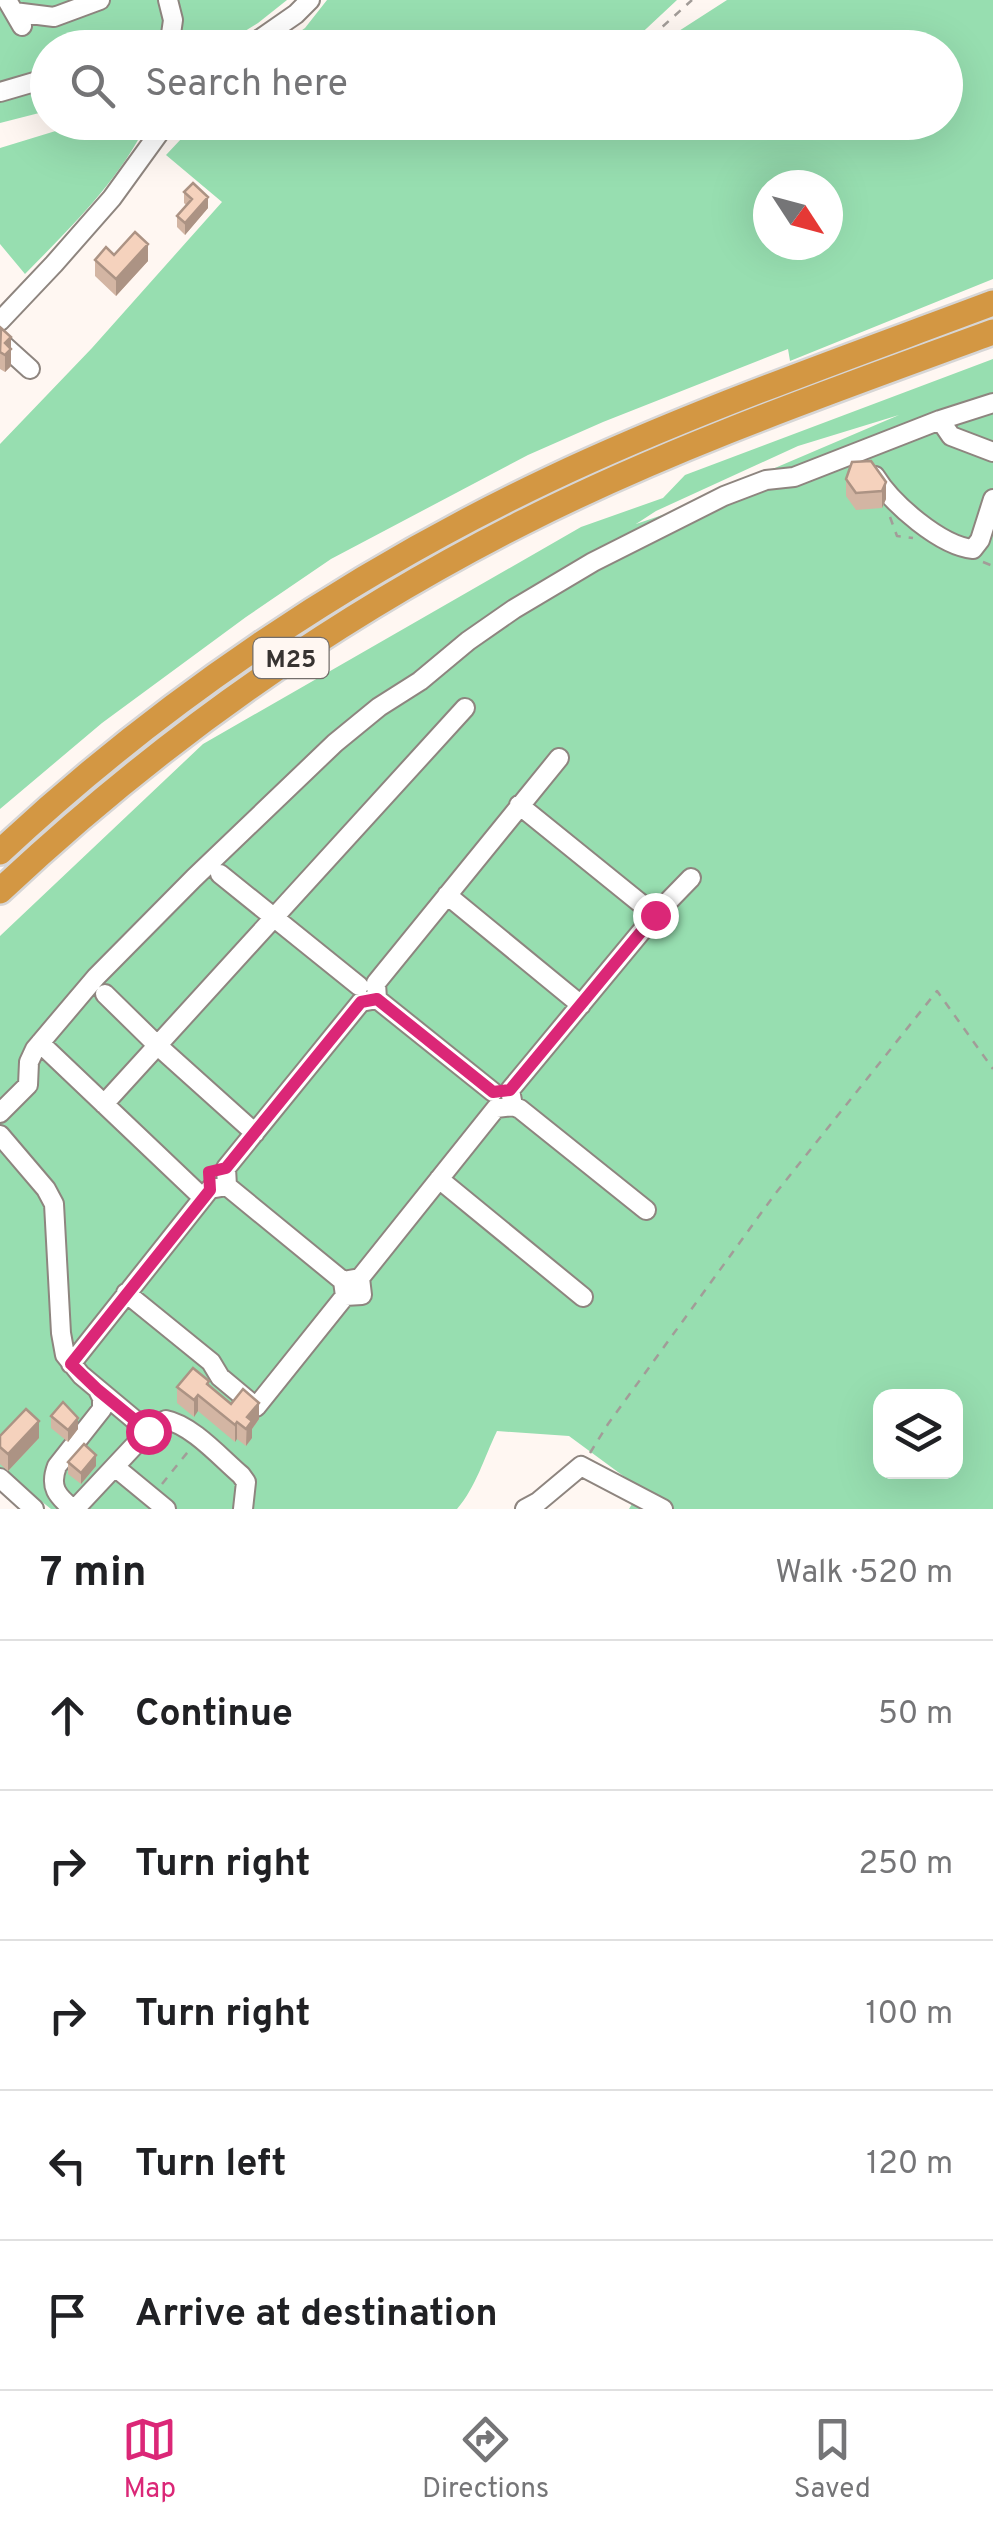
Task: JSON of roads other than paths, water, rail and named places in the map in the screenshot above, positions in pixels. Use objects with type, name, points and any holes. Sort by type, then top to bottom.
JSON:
[{"type":"highway","name":"M25","points":[[0,852],[94,770],[202,687],[328,602],[430,542],[519,494],[658,431],[993,302]]},
{"type":"highway","name":"M25","points":[[0,891],[101,800],[181,737],[306,649],[436,570],[540,514],[663,458],[993,332]]},
{"type":"street","points":[[14,13],[54,17],[100,0]]},
{"type":"street","points":[[168,0],[172,30]]},
{"type":"street","points":[[273,30],[310,0]]},
{"type":"street","points":[[0,92],[30,83]]},
{"type":"street","points":[[0,321],[112,198],[154,140]]},
{"type":"street","points":[[0,342],[30,369]]},
{"type":"street","points":[[0,1112],[28,1085],[30,1056],[40,1042],[110,963],[336,743],[468,641],[593,562],[724,496],[766,480],[794,477],[867,453],[940,420],[993,404]]},
{"type":"street","points":[[940,420],[951,436],[993,452]]},
{"type":"street","points":[[867,453],[884,491],[898,506],[957,546],[974,548],[993,499]]},
{"type":"street","points":[[104,1104],[465,708]]},
{"type":"street","points":[[71,1364],[559,758]]},
{"type":"street","points":[[518,805],[655,915]]},
{"type":"street","points":[[220,874],[646,1210]]},
{"type":"street","points":[[126,1293],[211,1362],[220,1377],[256,1407],[349,1285],[655,915],[690,878]]},
{"type":"street","points":[[447,894],[580,1005]]},
{"type":"street","points":[[105,994],[254,1133]]},
{"type":"street","points":[[40,1042],[104,1104],[349,1285]]},
{"type":"street","points":[[0,1135],[54,1204],[61,1333],[66,1354],[98,1390],[148,1431]]},
{"type":"street","points":[[439,1179],[584,1297]]},
{"type":"street","points":[[98,1390],[102,1409],[54,1475],[56,1494],[74,1509],[148,1431],[166,1420],[198,1439],[246,1482],[243,1509]]},
{"type":"street","points":[[525,1509],[582,1466],[663,1509]]},
{"type":"street","points":[[114,1467],[158,1503]]},
{"type":"street","points":[[0,1478],[34,1509]]}]
